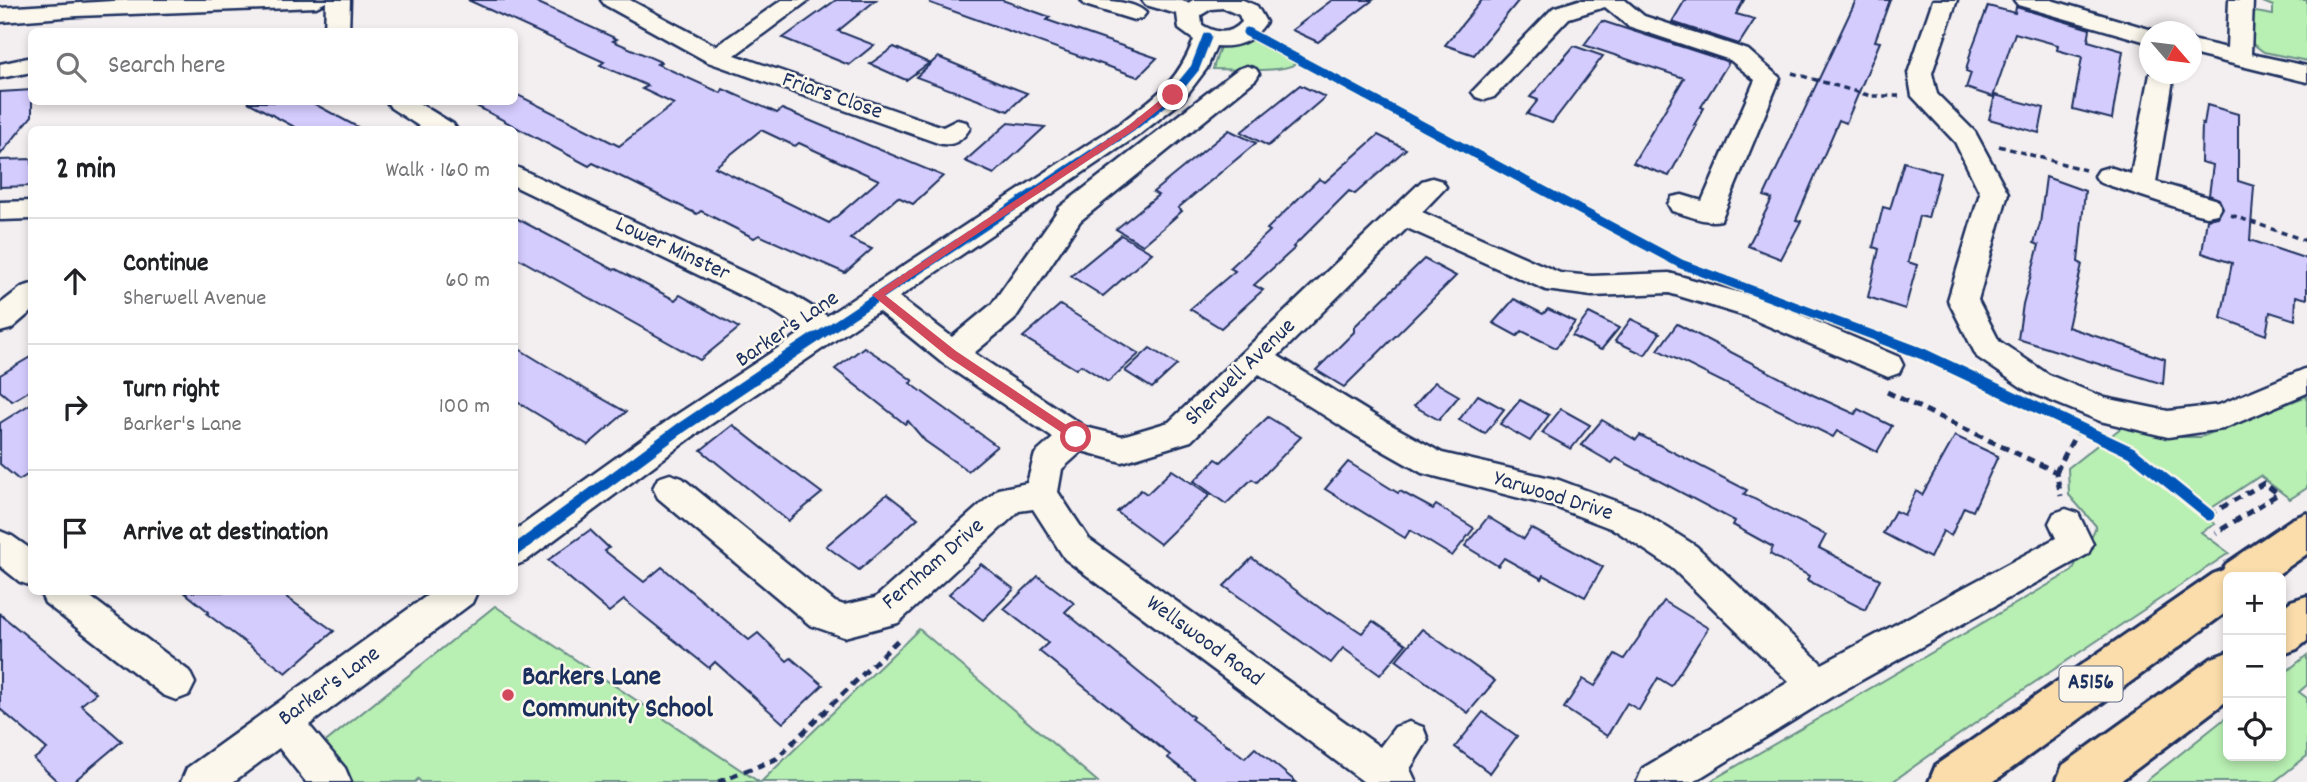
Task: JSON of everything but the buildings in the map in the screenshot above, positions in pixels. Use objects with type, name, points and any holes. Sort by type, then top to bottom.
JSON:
[{"type":"highway","points":[[2233,559],[2307,531]]},
{"type":"highway","name":"A5156","points":[[1953,782],[2223,591]]},
{"type":"highway","points":[[2286,631],[2307,615]]},
{"type":"highway","points":[[2080,782],[2223,677]]},
{"type":"street","points":[[0,33],[8,15],[316,0]]},
{"type":"street","points":[[337,28],[338,0]]},
{"type":"street","name":"Friars Close","points":[[613,0],[717,57],[946,138]]},
{"type":"street","points":[[717,57],[797,0]]},
{"type":"street","points":[[1093,0],[1191,11]]},
{"type":"street","points":[[1485,92],[1561,13],[1603,0]]},
{"type":"street","points":[[1611,0],[1636,21],[1739,55],[1768,78],[1711,213],[1682,204]]},
{"type":"street","points":[[1945,0],[1920,73],[1925,96],[1966,138],[1994,193],[1963,300],[1988,349],[2038,383],[2100,409],[2168,424],[2223,417],[2307,380]]},
{"type":"street","points":[[2026,0],[2139,33]]},
{"type":"street","points":[[1239,2],[1249,11],[1254,22],[1239,36],[1228,39],[1207,37],[1191,29],[1188,17],[1191,11],[1205,3],[1239,2]]},
{"type":"street","points":[[2239,58],[2248,4]]},
{"type":"street","name":"Barker's Lane","points":[[518,548],[681,428],[1152,111],[1173,95],[1195,68],[1207,37]]},
{"type":"street","points":[[2202,49],[2307,74]]},
{"type":"street","points":[[0,71],[28,65]]},
{"type":"street","points":[[2142,186],[2160,84]]},
{"type":"street","points":[[952,354],[1003,312],[1070,214],[1242,86]]},
{"type":"street","points":[[405,105],[438,126]]},
{"type":"street","points":[[2109,176],[2207,207]]},
{"type":"street","name":"Lower Minster","points":[[518,177],[783,303],[826,330]]},
{"type":"street","name":"Sherwell Avenue","points":[[877,295],[952,354],[1076,437],[1122,449],[1180,432],[1432,187]]},
{"type":"street","points":[[0,211],[28,210]]},
{"type":"street","points":[[1404,215],[1556,283],[1592,286],[1669,283],[1755,308],[1853,362],[1888,365]]},
{"type":"street","points":[[0,321],[28,297]]},
{"type":"street","name":"Yarwood Drive","points":[[1257,358],[1366,426],[1434,464],[1559,494],[1627,520],[1684,557],[1818,685]]},
{"type":"street","points":[[1041,494],[1047,463],[1076,437]]},
{"type":"street","name":"Fernham Drive","points":[[670,488],[699,509],[823,614],[844,621],[885,611],[1010,499],[1041,494]]},
{"type":"street","name":"Wellswood Road","points":[[1041,494],[1077,550],[1390,777],[1409,740]]},
{"type":"street","points":[[1657,782],[1818,685],[2076,544],[2066,523]]},
{"type":"street","points":[[0,546],[28,567]]},
{"type":"street","points":[[62,595],[176,683]]},
{"type":"street","name":"Barker's Lane","points":[[201,782],[455,595]]},
{"type":"street","points":[[282,722],[331,782]]},
{"type":"path","points":[[1768,78],[1787,72],[1871,96],[1925,96]]},
{"type":"path","points":[[1966,138],[2109,176]]},
{"type":"path","points":[[2207,207],[2307,241]]},
{"type":"path","points":[[1888,365],[1877,387],[2056,472]]},
{"type":"path","points":[[2066,523],[2056,472],[2084,430],[2067,422]]},
{"type":"path","points":[[2206,512],[2264,483],[2278,494],[2216,533],[2233,559]]},
{"type":"path","points":[[718,782],[776,759],[908,630],[895,603]]},
{"type":"green space","points":[[2258,0],[2307,0],[2307,61],[2264,52],[2250,42],[2249,18],[2256,12],[2273,15],[2273,6]]},
{"type":"green space","points":[[1247,37],[1297,63],[1269,70],[1213,69],[1221,43]]},
{"type":"green space","points":[[2307,396],[2307,488],[2290,499],[2260,476],[2207,511],[2132,449],[2107,439],[2128,422],[2178,437],[2201,437]]},
{"type":"green space","points":[[2100,443],[2127,454],[2215,524],[2201,532],[2229,553],[2011,698],[1892,782],[1709,782],[2072,571],[2096,526],[2069,495],[2068,468]]},
{"type":"green space","points":[[495,606],[759,782],[421,782],[418,779],[415,782],[353,782],[322,745]]},
{"type":"green space","points":[[919,629],[1098,782],[761,782]]},
{"type":"green space","points":[[2307,655],[2307,685],[2299,692],[2307,698],[2307,756],[2274,782],[2145,782],[2223,720],[2223,761],[2286,761],[2286,672]]},
{"type":"cycle path","points":[[1247,32],[1681,264],[1923,354],[2131,452],[2209,515]]},
{"type":"cycle path","points":[[518,548],[681,428],[1131,128],[1173,95],[1195,68],[1207,37]]},
{"type":"place","name":"Barkers Lane Community School","points":[[508,695]]},
{"type":"route","points":[[1076,437],[952,354],[877,295],[1131,128],[1173,95]]}]
